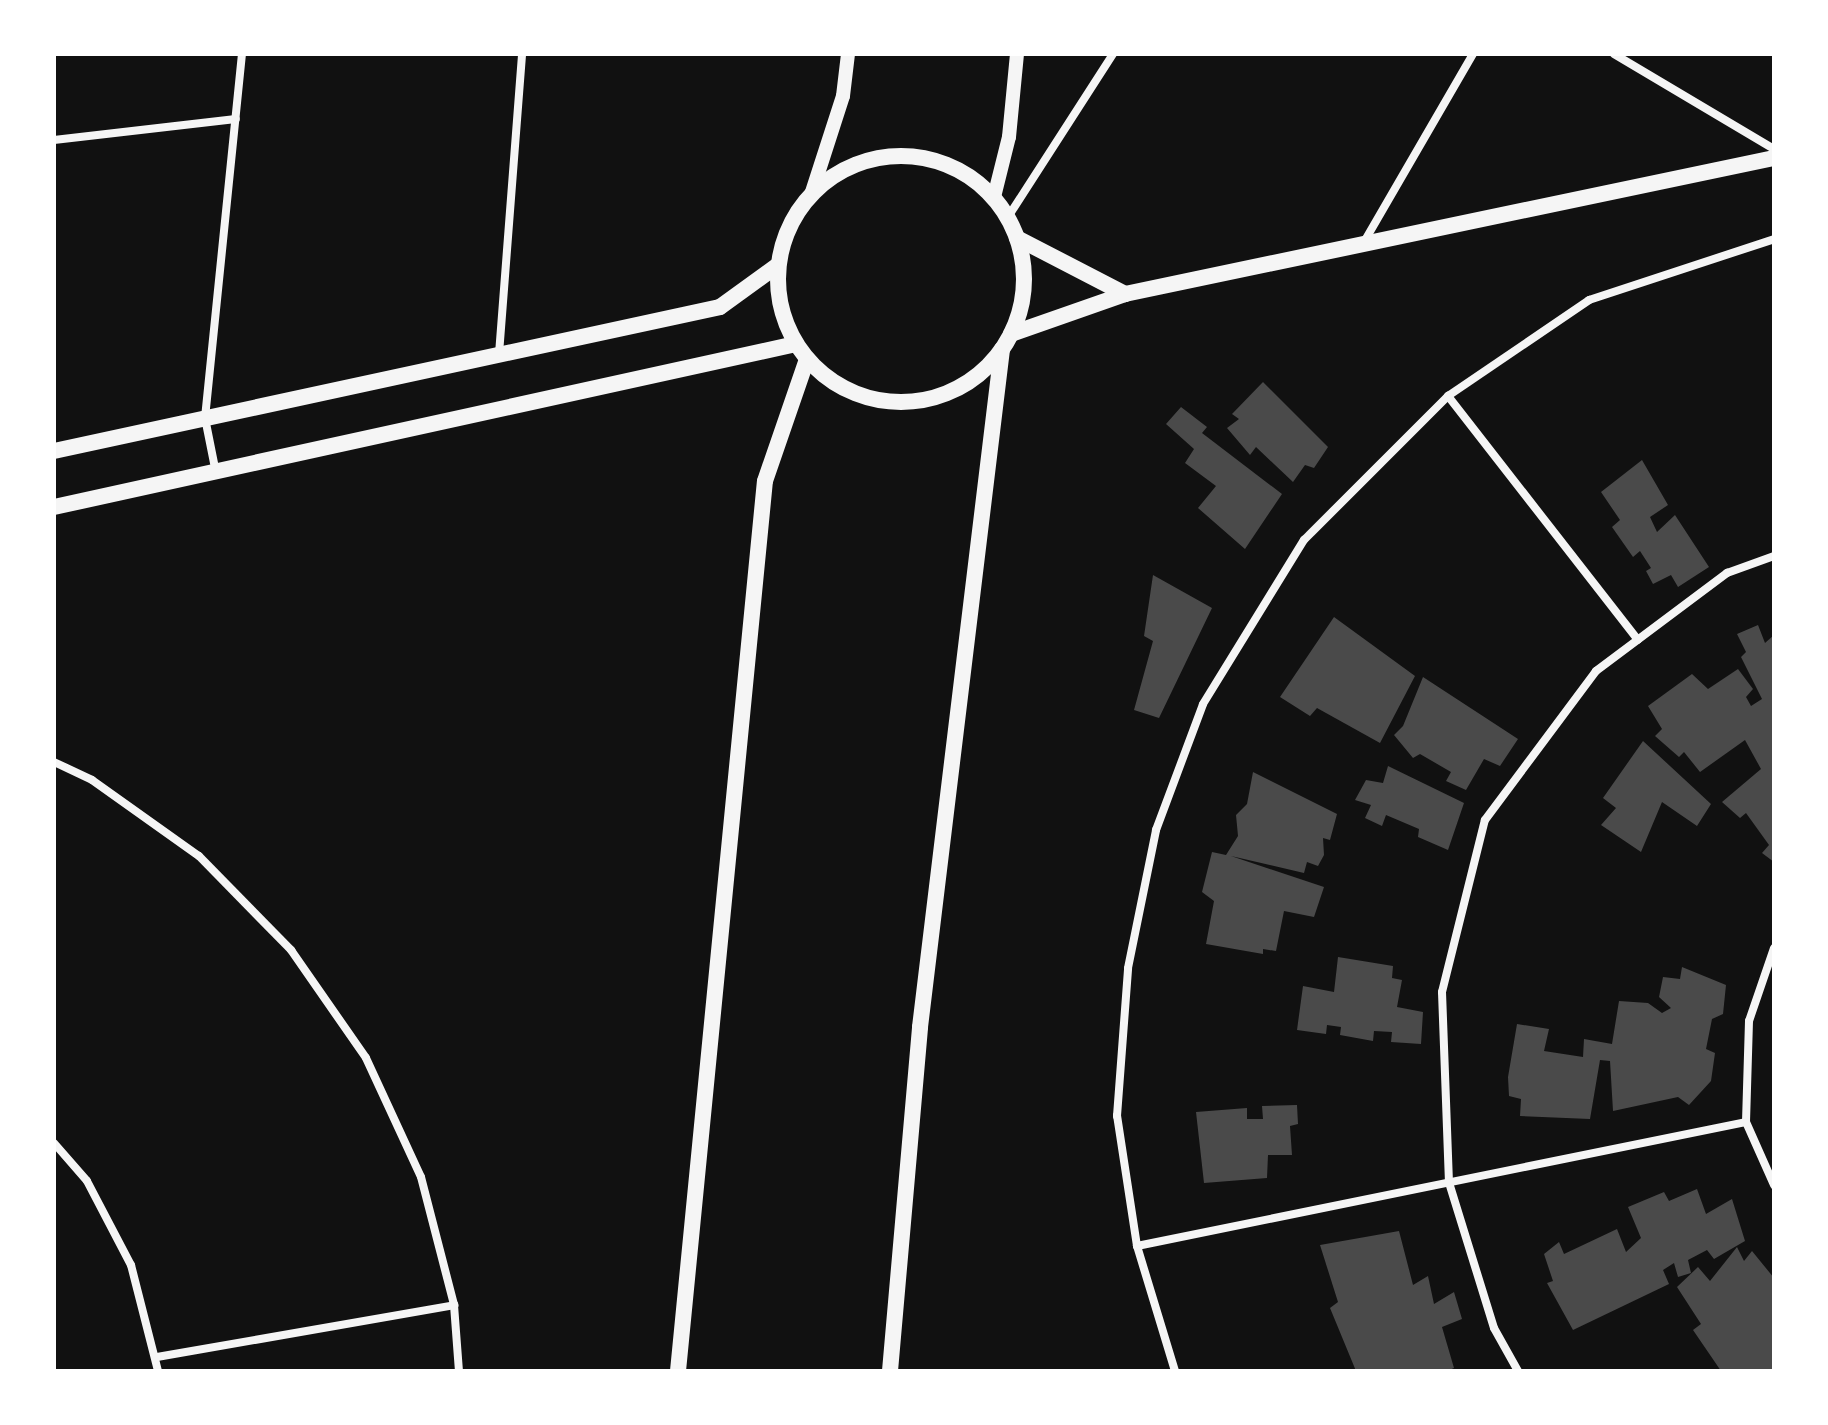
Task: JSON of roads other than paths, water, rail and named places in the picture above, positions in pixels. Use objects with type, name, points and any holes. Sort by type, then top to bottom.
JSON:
[{"type":"main road","points":[[884,156],[925,157],[963,171],[994,197],[1008,217],[1017,238],[1024,270],[1011,334],[1002,349],[976,377],[943,395],[907,402],[870,398],[835,383],[807,359],[796,344],[781,306],[778,265],[790,226],[812,192],[845,168],[884,156]]},
{"type":"main road","points":[[1011,334],[1125,294],[1774,158]]},
{"type":"main road","points":[[1017,238],[1125,294]]},
{"type":"main road","points":[[54,451],[720,307],[778,265]]},
{"type":"main road","points":[[59,506],[215,468],[796,344]]},
{"type":"main road","points":[[890,1371],[920,1027],[1002,349]]},
{"type":"main road","points":[[678,1371],[765,481],[807,359]]},
{"type":"street","points":[[215,468],[205,418],[242,54]]},
{"type":"street","points":[[499,355],[522,54]]},
{"type":"street","points":[[812,192],[843,96],[848,54]]},
{"type":"street","points":[[994,197],[1009,137],[1017,54]]},
{"type":"street","points":[[1008,217],[1113,54]]},
{"type":"street","points":[[1362,246],[1473,54]]},
{"type":"street","points":[[1614,54],[1774,149]]},
{"type":"street","points":[[54,140],[236,119]]},
{"type":"street","points":[[1175,1371],[1137,1246],[1117,1116],[1128,968],[1156,830],[1203,704],[1304,540],[1448,396],[1589,300],[1774,239]]},
{"type":"street","points":[[1448,396],[1638,640]]},
{"type":"street","points":[[54,520],[59,506]]},
{"type":"street","points":[[1518,1371],[1494,1328],[1449,1183],[1442,992],[1485,820],[1596,671],[1727,573],[1774,556]]},
{"type":"street","points":[[54,762],[92,780],[199,856],[291,950],[366,1058],[421,1177],[454,1305],[459,1371]]},
{"type":"street","points":[[1774,948],[1749,1021],[1746,1122],[1774,1185]]},
{"type":"street","points":[[1137,1246],[1746,1122]]},
{"type":"street","points":[[54,1143],[87,1181],[131,1265],[157,1357],[158,1371]]},
{"type":"street","points":[[157,1357],[454,1305]]}]
